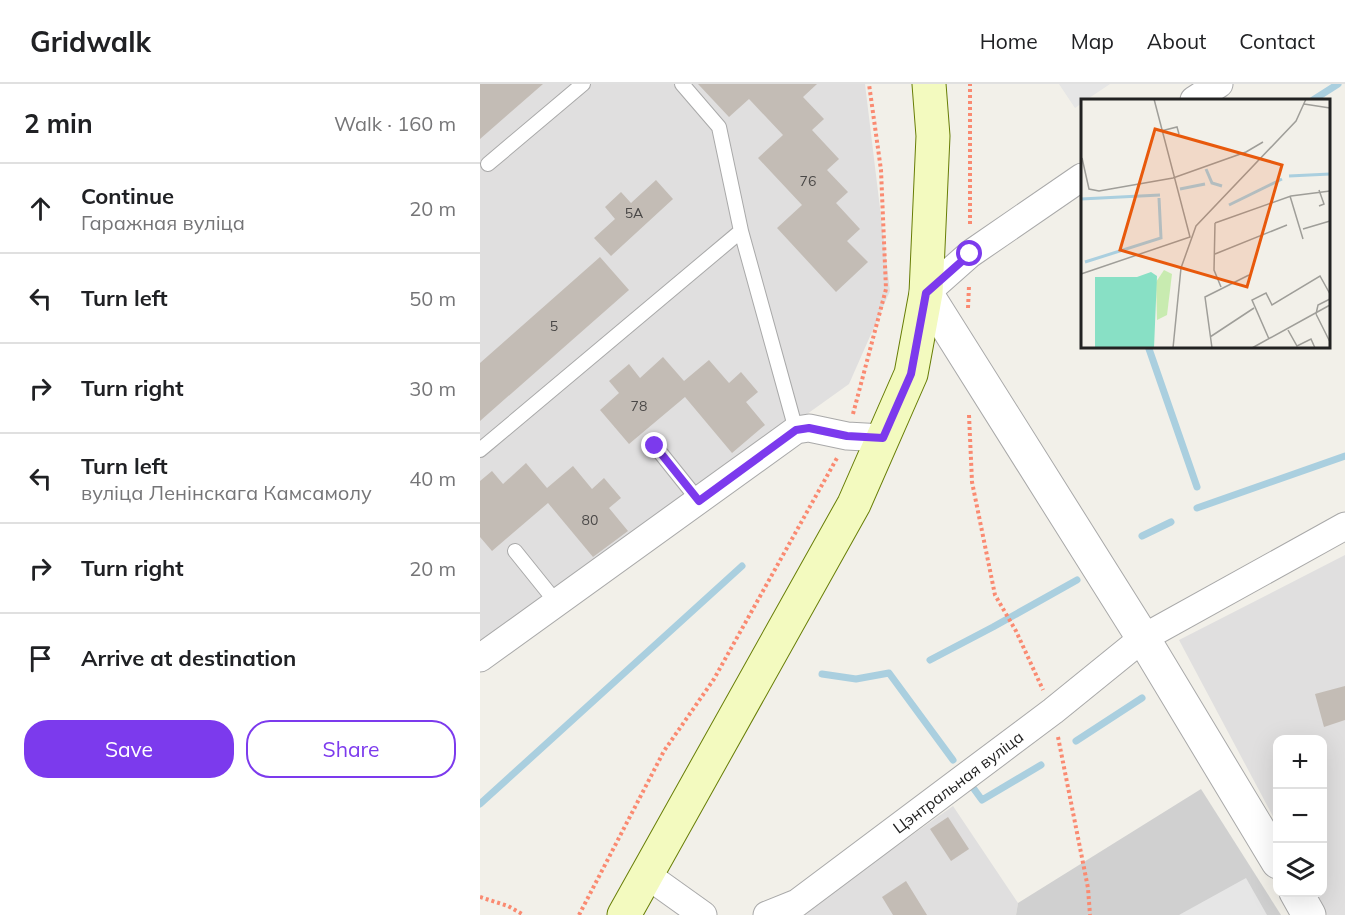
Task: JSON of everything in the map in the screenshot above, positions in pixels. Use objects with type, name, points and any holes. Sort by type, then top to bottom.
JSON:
[{"type":"main road","points":[[624,915],[854,504],[911,374],[926,293],[933,136],[929,84]]},
{"type":"street","points":[[1196,99],[1219,84]]},
{"type":"street","points":[[1081,178],[970,254],[926,293],[1143,638],[1273,854]]},
{"type":"street","points":[[480,658],[796,430],[809,428],[847,436],[883,438]]},
{"type":"street","name":"Цэнтральная вуліца","points":[[767,915],[797,903],[1053,711],[1143,638],[1345,526]]},
{"type":"street","points":[[647,875],[703,915]]},
{"type":"lane","points":[[488,164],[583,84]]},
{"type":"lane","points":[[682,84],[719,127],[741,231],[796,430]]},
{"type":"lane","points":[[480,450],[741,231]]},
{"type":"lane","points":[[655,446],[699,501]]},
{"type":"lane","points":[[515,550],[556,602]]},
{"type":"path","points":[[579,915],[664,751],[714,679],[827,478],[847,436],[886,289],[881,170],[869,84]]},
{"type":"path","points":[[995,595],[1016,631],[1053,711],[1088,888],[1090,915]]},
{"type":"path","points":[[480,897],[508,906],[524,915]]},
{"type":"shaded area","points":[[480,84],[865,84],[890,291],[849,384],[480,648]]},
{"type":"shaded area","points":[[1059,84],[1110,84],[1088,99],[1081,99],[1081,104],[1075,108]]},
{"type":"shaded area","points":[[1345,555],[1345,915],[1327,915],[1316,897],[1327,897],[1327,735],[1273,735],[1273,816],[1179,640]]},
{"type":"shaded area","points":[[1201,789],[1281,915],[1016,915],[1018,903]]},
{"type":"shaded area","points":[[953,806],[1018,903],[1016,915],[799,915]]},
{"type":"shaded area","points":[[1246,878],[1267,915],[1179,915]]},
{"type":"building","points":[[480,84],[543,84],[480,139]]},
{"type":"building","points":[[698,84],[817,84],[803,97],[824,119],[812,130],[839,159],[827,170],[848,192],[836,203],[860,229],[847,241],[868,262],[836,292],[777,228],[802,205],[758,158],[783,135],[749,99],[729,117]]},
{"type":"building","points":[[656,180],[673,199],[611,256],[594,238],[615,219],[605,207],[621,192],[631,203]]},
{"type":"building","points":[[600,257],[629,290],[480,421],[480,363]]},
{"type":"building","points":[[663,357],[684,381],[709,360],[729,383],[741,372],[758,392],[746,402],[765,425],[732,453],[685,397],[629,444],[600,410],[619,393],[609,381],[629,364],[640,378]]},
{"type":"building","points":[[526,463],[547,488],[573,466],[592,489],[604,478],[621,498],[609,508],[628,531],[593,557],[548,503],[492,551],[480,537],[480,481],[492,471],[503,484]]},
{"type":"building","points":[[1345,686],[1345,720],[1324,727],[1315,694]]},
{"type":"building","points":[[948,817],[969,849],[951,861],[930,829]]},
{"type":"building","points":[[906,881],[927,915],[893,915],[882,897]]},
{"type":"waterway","points":[[1315,99],[1338,84]]},
{"type":"waterway","points":[[1149,348],[1197,487]]},
{"type":"waterway","points":[[1197,508],[1345,456]]},
{"type":"waterway","points":[[1142,536],[1171,522]]},
{"type":"waterway","points":[[480,804],[742,566]]},
{"type":"waterway","points":[[930,660],[1077,580]]},
{"type":"waterway","points":[[822,674],[856,679],[889,673],[953,760]]},
{"type":"waterway","points":[[1076,741],[1142,698]]},
{"type":"waterway","points":[[974,789],[982,800],[1041,765]]},
{"type":"route","points":[[655,446],[699,501],[796,430],[809,428],[847,436],[883,438],[911,374],[926,293],[970,254]]}]
